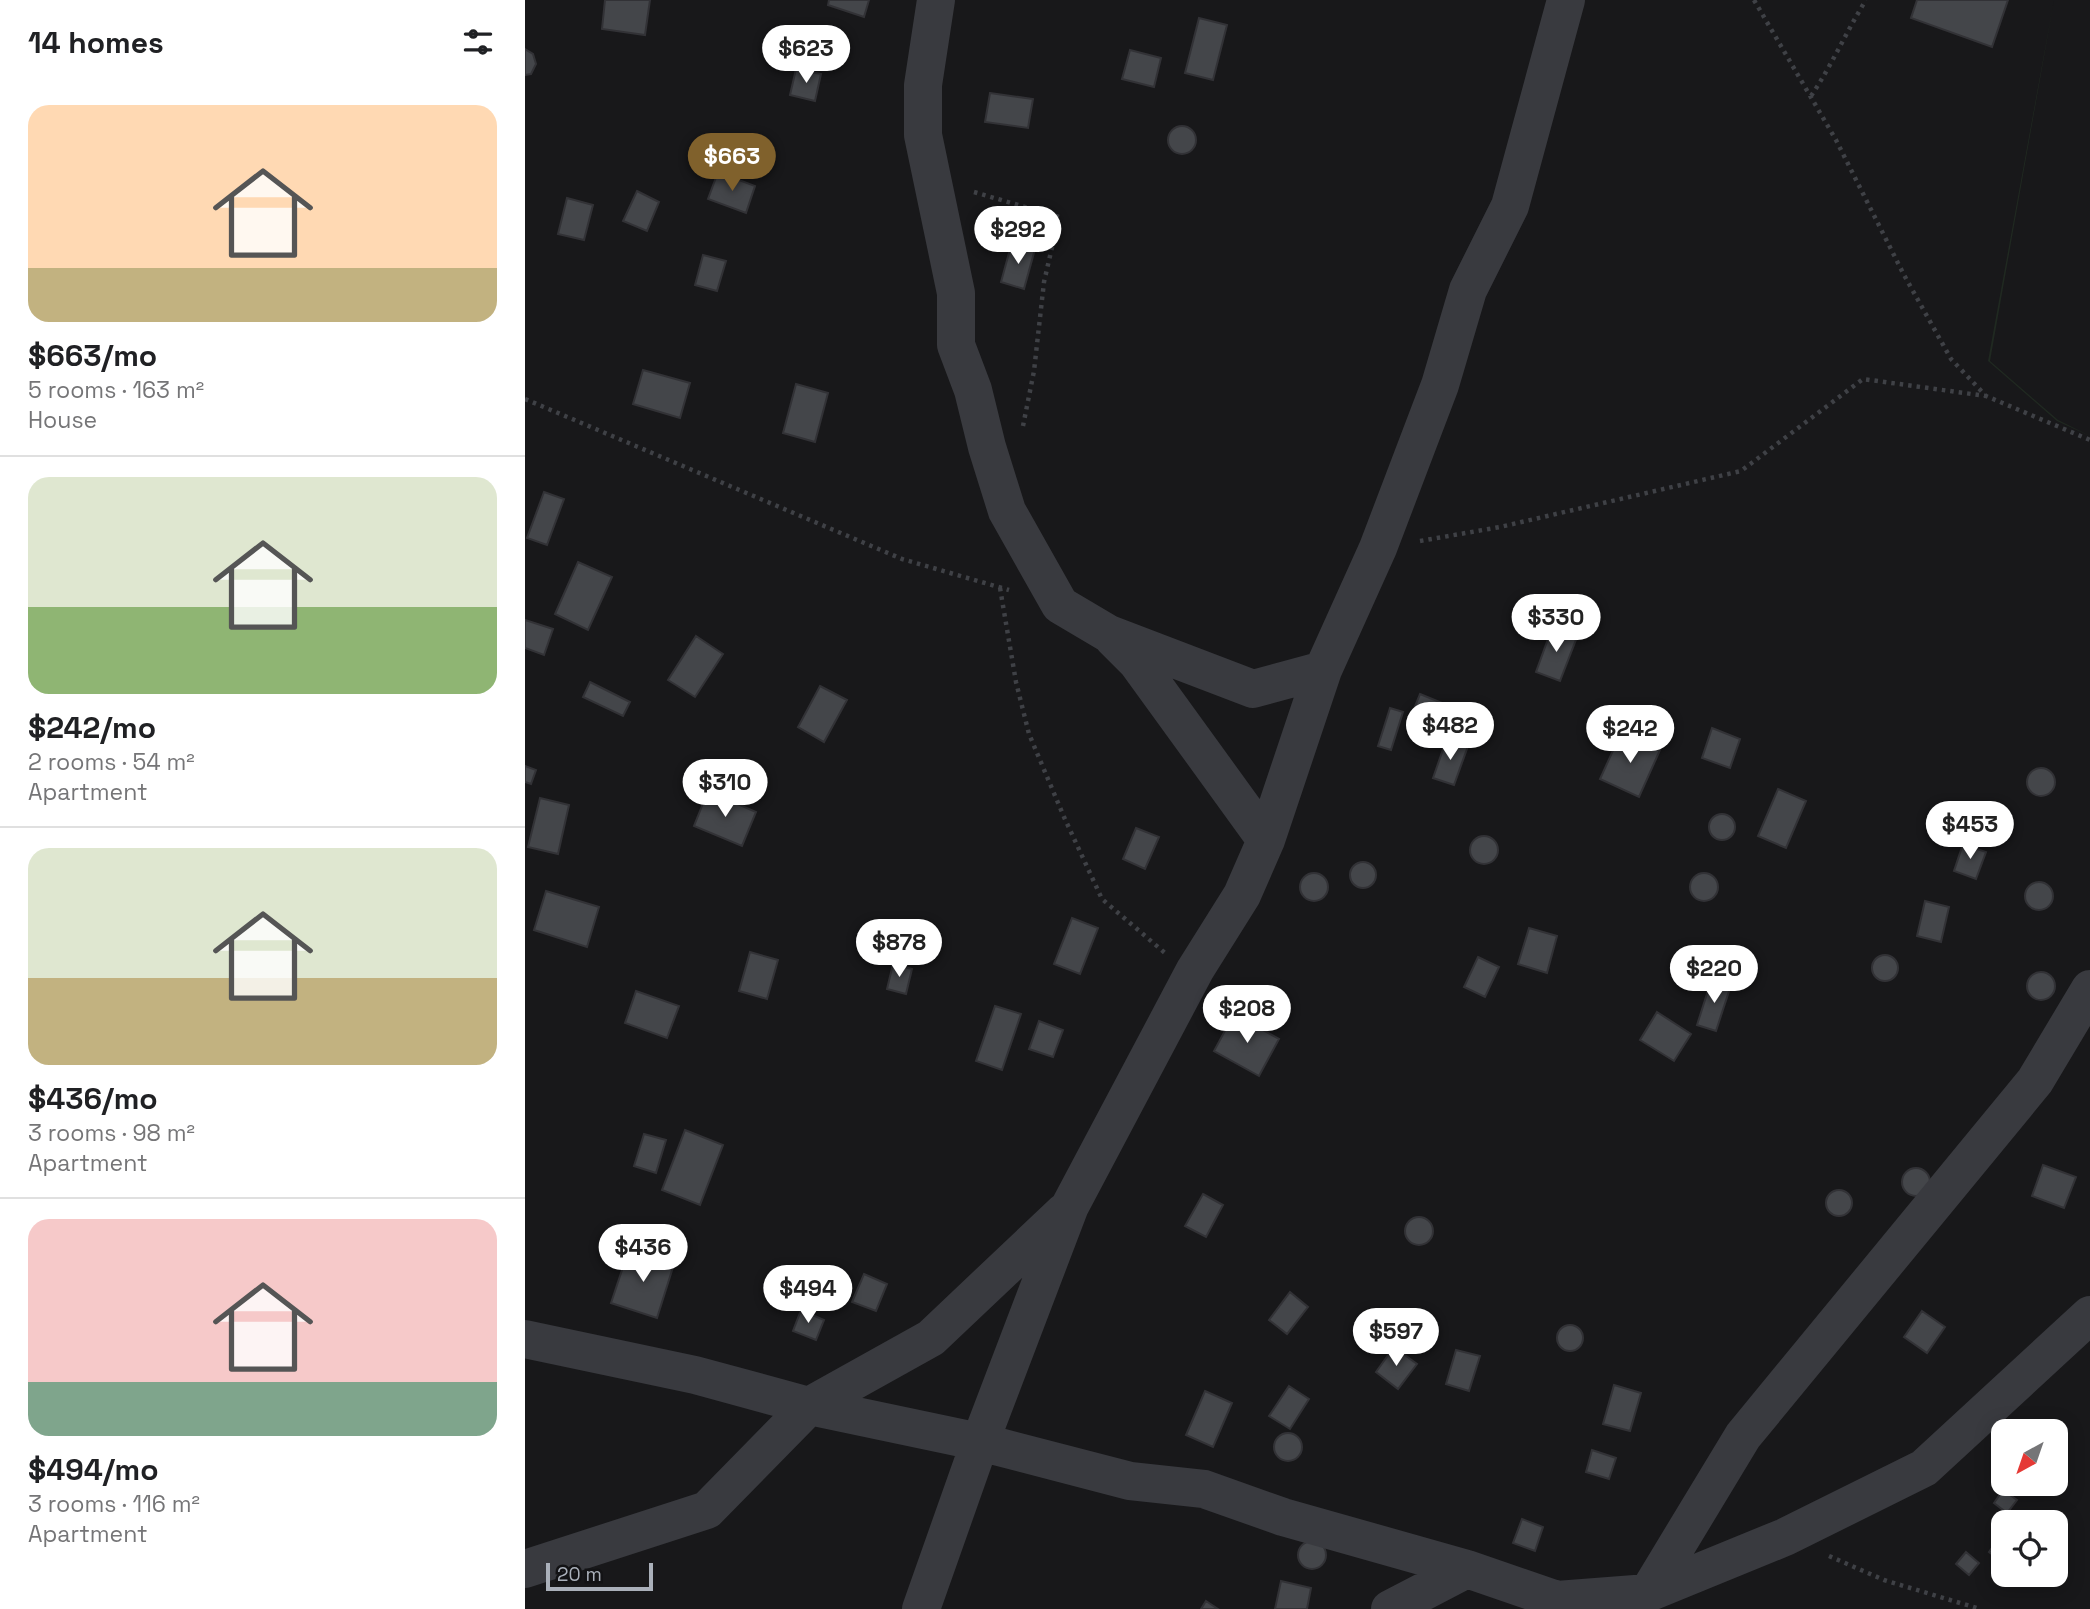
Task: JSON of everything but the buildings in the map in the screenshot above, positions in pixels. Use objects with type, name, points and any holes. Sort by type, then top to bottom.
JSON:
[{"type":"street","points":[[936,0],[923,85],[923,135],[930,179],[956,293],[956,345],[973,390],[1007,511],[1060,604],[1109,634],[1253,689],[1323,670]]},
{"type":"street","points":[[921,1609],[980,1442],[1070,1206],[1195,970],[1242,895],[1266,839],[1323,670],[1378,548],[1440,385],[1468,290],[1510,205],[1566,0]]},
{"type":"street","points":[[1109,634],[1137,662],[1266,839]]},
{"type":"street","points":[[1648,1593],[1743,1436],[2035,1081],[2090,989]]},
{"type":"street","points":[[525,1570],[707,1510],[809,1406],[931,1338],[1070,1206]]},
{"type":"street","points":[[525,1339],[695,1375],[809,1406],[980,1442],[1131,1481],[1204,1489],[1283,1517],[1467,1569],[1557,1600],[1648,1593],[1785,1537],[1924,1468],[2090,1315]]},
{"type":"street","points":[[1390,1609],[1467,1569]]},
{"type":"path","points":[[1754,0],[1836,140],[1903,275],[1951,359],[1986,396]]},
{"type":"path","points":[[1810,96],[1830,68],[1845,34],[1866,0]]},
{"type":"path","points":[[930,179],[1059,217],[1044,282],[1034,371],[1022,435]]},
{"type":"path","points":[[1378,548],[1500,527],[1741,471],[1863,379],[1986,396],[2090,440]]},
{"type":"path","points":[[525,399],[902,559],[1060,604]]},
{"type":"path","points":[[1000,588],[1016,682],[1029,734],[1102,899],[1191,973],[1195,970]]},
{"type":"path","points":[[1785,1537],[1884,1580],[1980,1609]]},
{"type":"shaded area","points":[[2054,0],[1990,361],[2058,420],[2090,436],[2057,421],[1988,361]]}]
